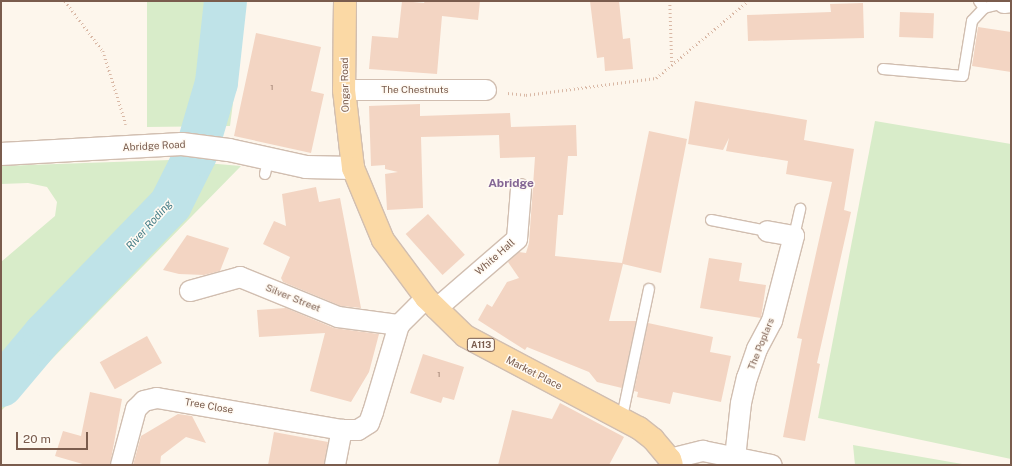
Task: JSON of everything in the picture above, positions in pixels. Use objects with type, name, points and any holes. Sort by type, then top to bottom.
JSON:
[{"type":"main road","name":"Ongar Road","points":[[345,1],[344,90],[353,168]]},
{"type":"main road","name":"Abridge Road","points":[[1,154],[182,144],[229,150],[267,166],[353,168]]},
{"type":"main road","name":"Market Place","points":[[353,168],[383,240],[431,304],[465,336],[622,417],[653,439],[671,462]]},
{"type":"street","name":"The Chestnuts","points":[[344,90],[486,90]]},
{"type":"street","name":"White Hall","points":[[431,304],[517,239],[521,189]]},
{"type":"street","points":[[767,230],[794,236]]},
{"type":"street","name":"The Poplars","points":[[735,458],[747,378],[757,349],[772,321],[794,236]]},
{"type":"street","name":"Silver Street","points":[[190,291],[240,277],[338,317],[399,326]]},
{"type":"street","name":"Tree Close","points":[[121,465],[136,409],[144,401],[157,398],[342,430],[358,430],[369,423],[399,326],[431,304]]},
{"type":"street","points":[[335,465],[342,430]]},
{"type":"street","points":[[671,462],[703,451],[772,465]]},
{"type":"lane","points":[[883,69],[963,76],[972,21],[982,4],[1008,3]]},
{"type":"lane","points":[[794,236],[800,209]]},
{"type":"lane","points":[[711,220],[767,230]]},
{"type":"lane","points":[[622,417],[649,288]]},
{"type":"path","points":[[65,1],[103,51],[138,147]]},
{"type":"path","points":[[670,1],[672,64]]},
{"type":"path","points":[[486,90],[526,95],[656,78],[748,1]]},
{"type":"green space","points":[[147,1],[246,1],[230,126],[147,127]]},
{"type":"green space","points":[[875,121],[1011,144],[1011,459],[818,418]]},
{"type":"green space","points":[[170,160],[241,166],[1,411],[1,262],[55,216],[57,202],[47,187],[28,183],[1,184],[1,166]]},
{"type":"green space","points":[[853,445],[968,465],[855,465]]},
{"type":"building","points":[[402,1],[424,3],[425,1],[480,1],[478,20],[442,16],[437,74],[369,69],[372,36],[398,38]]},
{"type":"building","points":[[590,1],[619,1],[623,39],[630,38],[633,69],[605,71],[604,57],[597,58]]},
{"type":"building","points":[[863,3],[864,38],[748,41],[747,15],[831,12],[830,4]]},
{"type":"building","points":[[900,12],[934,13],[933,38],[899,37]]},
{"type":"building","points":[[978,27],[1011,32],[1011,72],[972,66]]},
{"type":"building","points":[[256,33],[321,47],[311,91],[324,94],[311,153],[234,136]]},
{"type":"building","points":[[695,101],[807,120],[804,140],[854,149],[844,210],[851,212],[817,363],[820,364],[805,441],[783,437],[802,339],[797,338],[832,182],[786,174],[788,161],[726,151],[729,138],[723,150],[688,144]]},
{"type":"building","points":[[420,104],[420,116],[510,113],[511,127],[576,125],[577,156],[568,156],[563,215],[558,215],[555,256],[622,263],[649,131],[687,139],[661,273],[623,264],[609,321],[636,321],[622,388],[597,382],[589,372],[527,347],[525,350],[478,320],[487,304],[492,307],[507,282],[519,278],[508,262],[519,252],[526,253],[529,243],[535,157],[500,158],[499,135],[421,137],[423,208],[387,210],[385,174],[398,172],[385,169],[385,165],[371,166],[369,106]]},
{"type":"building","points":[[316,187],[319,202],[340,198],[361,308],[341,306],[283,282],[281,278],[290,257],[263,244],[274,221],[286,226],[282,194]]},
{"type":"building","points":[[428,214],[465,255],[443,275],[406,234]]},
{"type":"building","points":[[187,235],[229,248],[220,271],[204,275],[179,274],[163,270]]},
{"type":"building","points":[[709,258],[742,263],[739,281],[766,285],[761,318],[700,308]]},
{"type":"building","points":[[286,308],[334,328],[379,334],[369,372],[351,402],[310,391],[325,333],[259,337],[257,310]]},
{"type":"building","points":[[648,323],[713,337],[710,352],[731,356],[721,402],[673,392],[670,404],[637,397],[638,392],[634,391]]},
{"type":"building","points":[[147,336],[162,363],[115,389],[100,362]]},
{"type":"building","points":[[423,354],[464,367],[454,400],[443,397],[441,403],[410,393]]},
{"type":"building","points":[[90,392],[122,399],[110,465],[86,465],[55,456],[63,431],[81,436]]},
{"type":"building","points":[[560,403],[624,437],[609,465],[498,465],[512,410],[552,419]]},
{"type":"building","points":[[178,414],[192,416],[206,443],[186,437],[161,456],[160,465],[133,465],[141,436]]},
{"type":"building","points":[[274,432],[328,442],[324,465],[268,465]]},
{"type":"waterway","name":"River Roding","points":[[1,385],[44,334],[170,204],[195,154],[216,82],[225,1]]},
{"type":"district","name":"Abridge","points":[[511,184]]}]
